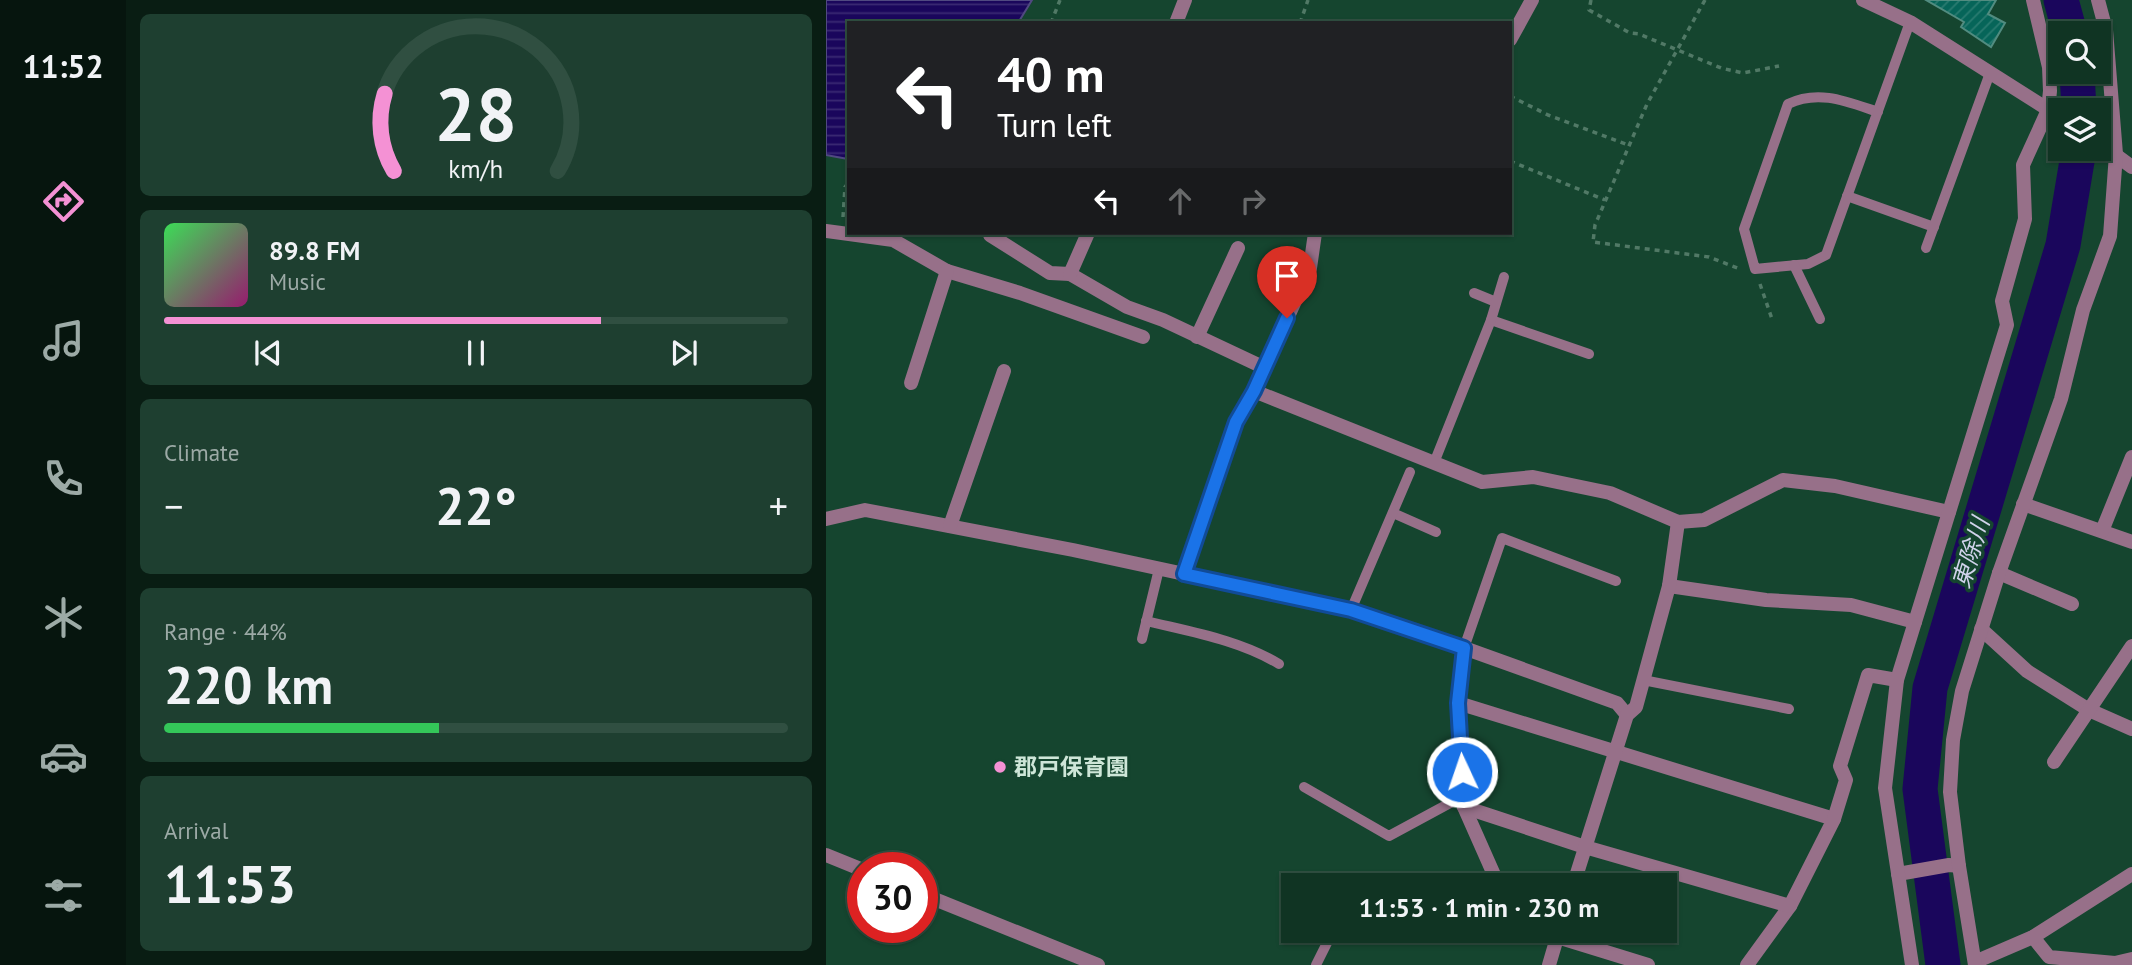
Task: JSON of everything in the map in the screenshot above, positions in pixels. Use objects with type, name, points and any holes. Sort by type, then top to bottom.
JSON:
[{"type":"street","points":[[1177,21],[1185,0]]},
{"type":"street","points":[[1512,36],[1532,0]]},
{"type":"street","points":[[1863,0],[1910,22],[2048,110]]},
{"type":"street","points":[[2033,0],[2049,67],[2053,98]]},
{"type":"street","points":[[2098,0],[2106,30],[2107,98]]},
{"type":"street","points":[[1912,965],[1902,873],[1885,788],[1897,680],[2007,325],[2002,301],[2025,219],[2023,165],[2048,125]]},
{"type":"street","points":[[2111,150],[2132,167]]},
{"type":"street","points":[[2107,161],[2110,236],[2083,310],[2061,399],[1981,629],[1962,691],[1953,740],[1950,792],[1954,865],[1975,963],[2033,937],[2132,874]]},
{"type":"street","points":[[826,231],[847,234]]},
{"type":"street","points":[[857,235],[893,240],[947,271],[1020,293],[1143,337]]},
{"type":"street","points":[[990,235],[1050,273],[1070,274],[1127,307],[1265,368]]},
{"type":"street","points":[[1070,274],[1087,235]]},
{"type":"street","points":[[1184,574],[1236,422],[1254,391],[1310,268],[1315,235]]},
{"type":"street","points":[[1197,337],[1238,248]]},
{"type":"street","points":[[911,383],[947,271]]},
{"type":"street","points":[[950,526],[1004,372]]},
{"type":"street","points":[[1254,391],[1482,482],[1532,477],[1610,493],[1678,522],[1704,520],[1783,480],[1835,486],[1949,512]]},
{"type":"street","points":[[2102,531],[2132,457]]},
{"type":"street","points":[[2024,504],[2132,542]]},
{"type":"street","points":[[826,519],[865,510],[1351,610],[1617,704],[1627,715]]},
{"type":"street","points":[[1577,873],[1627,715],[1636,707],[1670,586],[1678,522]]},
{"type":"street","points":[[1999,573],[2072,604]]},
{"type":"street","points":[[1670,586],[1766,600],[1851,605],[1915,622]]},
{"type":"street","points":[[1981,629],[2027,671],[2090,710],[2132,729]]},
{"type":"street","points":[[2054,762],[2132,646]]},
{"type":"street","points":[[1464,648],[1458,703],[1463,801],[1493,873]]},
{"type":"street","points":[[1747,965],[1790,906],[1834,819],[1846,780],[1840,766],[1868,674],[1897,680]]},
{"type":"street","points":[[1458,703],[1834,819]]},
{"type":"street","points":[[1463,801],[1585,847],[1790,906]]},
{"type":"street","points":[[826,855],[847,864]]},
{"type":"street","points":[[1902,873],[1954,865]]},
{"type":"street","points":[[938,900],[1098,965]]},
{"type":"street","points":[[2033,937],[2049,957],[2115,963],[2132,960]]},
{"type":"street","points":[[1549,965],[1555,943]]},
{"type":"street","points":[[1584,943],[1648,965]]},
{"type":"lane","points":[[1878,112],[1835,97],[1802,97],[1788,104],[1744,229],[1755,269],[1808,264],[1826,256],[1847,196],[1878,112],[1910,22]]},
{"type":"lane","points":[[1926,248],[1990,73]]},
{"type":"lane","points":[[1847,196],[1934,226]]},
{"type":"lane","points":[[1794,265],[1819,319]]},
{"type":"lane","points":[[1434,463],[1491,320],[1504,277]]},
{"type":"lane","points":[[1474,293],[1496,302]]},
{"type":"lane","points":[[1491,320],[1589,354]]},
{"type":"lane","points":[[1351,610],[1410,472]]},
{"type":"lane","points":[[1393,513],[1436,532]]},
{"type":"lane","points":[[1464,648],[1502,538],[1616,580]]},
{"type":"lane","points":[[1142,639],[1159,569]]},
{"type":"lane","points":[[1146,621],[1247,648],[1279,664]]},
{"type":"lane","points":[[1643,680],[1789,709]]},
{"type":"lane","points":[[1304,787],[1389,836],[1463,801]]},
{"type":"lane","points":[[1316,965],[1327,943]]},
{"type":"path","points":[[1052,21],[1060,0]]},
{"type":"path","points":[[1301,21],[1308,0]]},
{"type":"path","points":[[1591,0],[1589,10],[1630,33],[1639,34],[1721,68],[1743,73],[1779,66]]},
{"type":"path","points":[[1705,0],[1647,104],[1595,225],[1593,242],[1709,257],[1748,272],[1755,269],[1772,319]]},
{"type":"path","points":[[1512,97],[1629,145]]},
{"type":"path","points":[[1512,162],[1605,200]]},
{"type":"path","points":[[842,233],[847,184]]},
{"type":"shaded area","points":[[826,0],[1032,0],[1019,21],[847,21],[847,159],[826,155]]},
{"type":"building","points":[[1926,0],[1996,0],[1988,14],[2005,23],[1991,47],[1961,27],[1964,22]]},
{"type":"waterway","name":"東除川","points":[[2061,0],[2067,21]]},
{"type":"waterway","name":"東除川","points":[[2078,84],[2078,98]]},
{"type":"waterway","name":"東除川","points":[[1943,965],[1920,789],[1930,688],[2063,245],[2077,161]]},
{"type":"place","name":"郡戸保育園","points":[[1000,767]]},
{"type":"route","points":[[1287,318],[1254,391],[1236,422],[1184,574],[1351,610],[1464,648],[1458,703],[1462,772]]}]
